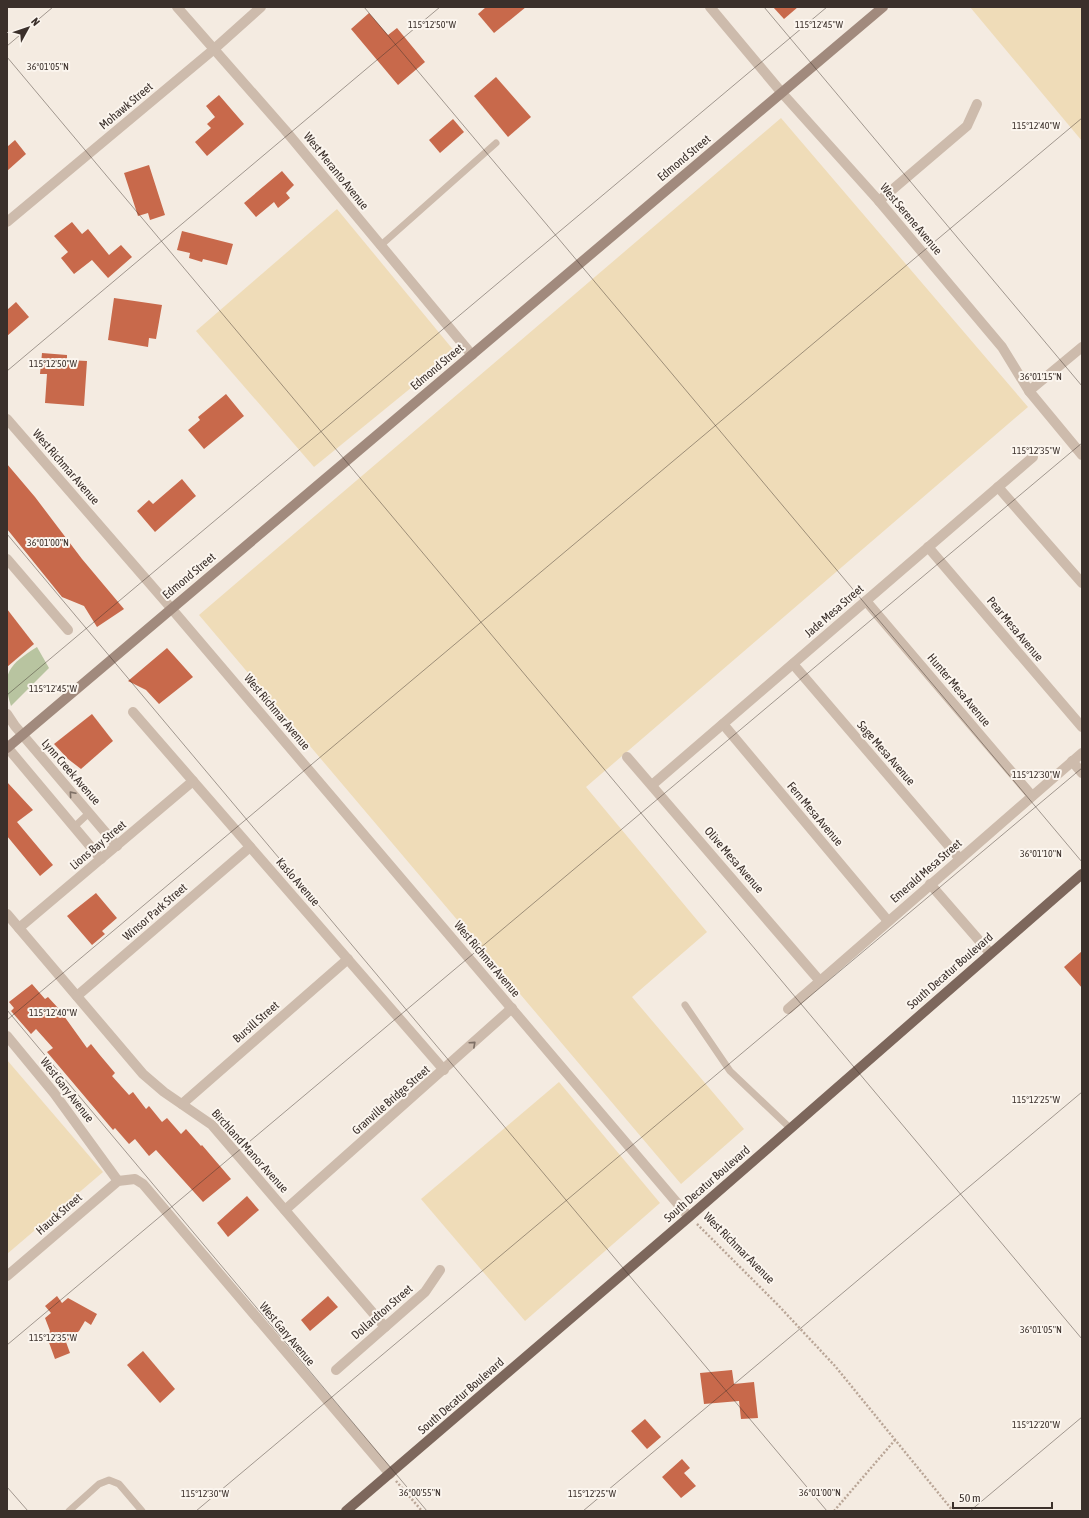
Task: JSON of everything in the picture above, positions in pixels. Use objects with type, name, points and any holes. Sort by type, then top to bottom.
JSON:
[{"type":"main road","name":"South Decatur Boulevard","points":[[346,1511],[690,1217],[1082,874]]},
{"type":"street","name":"West Meranto Avenue","points":[[177,7],[213,50],[285,130],[472,355]]},
{"type":"street","name":"Mohawk Street","points":[[7,222],[213,50],[261,7]]},
{"type":"street","name":"West Serene Avenue","points":[[710,7],[782,93],[880,201],[1002,347],[1028,392],[1082,455]]},
{"type":"street","name":"Edmond Street","points":[[7,747],[883,7]]},
{"type":"street","points":[[880,201],[967,126],[977,104]]},
{"type":"street","points":[[1028,392],[1082,347]]},
{"type":"street","name":"West Richmar Avenue","points":[[7,419],[171,608],[690,1217]]},
{"type":"street","name":"Jade Mesa Street","points":[[652,785],[1033,457]]},
{"type":"street","points":[[998,487],[1082,583]]},
{"type":"street","name":"Pear Mesa Avenue","points":[[928,547],[1082,727]]},
{"type":"street","points":[[7,559],[68,630]]},
{"type":"street","name":"Hunter Mesa Avenue","points":[[866,600],[1032,796]]},
{"type":"street","name":"Sage Mesa Avenue","points":[[793,664],[960,859]]},
{"type":"street","name":"Kaslo Avenue","points":[[133,712],[444,1070]]},
{"type":"street","name":"Lynn Creek Avenue","points":[[7,714],[22,735],[117,846]]},
{"type":"street","name":"Fern Mesa Avenue","points":[[722,724],[888,920]]},
{"type":"street","points":[[7,747],[101,859]]},
{"type":"street","name":"Emerald Mesa Street","points":[[788,1009],[888,920],[1082,753]]},
{"type":"street","name":"Olive Mesa Avenue","points":[[627,757],[820,980]]},
{"type":"street","points":[[1072,761],[1082,772]]},
{"type":"street","name":"Lions Bay Street","points":[[19,928],[193,781]]},
{"type":"street","name":"Winsor Park Street","points":[[77,996],[250,847]]},
{"type":"street","points":[[930,884],[990,953]]},
{"type":"street","name":"Birchland Manor Avenue","points":[[7,914],[143,1074],[164,1092],[212,1125],[385,1327]]},
{"type":"street","name":"Bursill Street","points":[[182,1104],[348,959]]},
{"type":"street","name":"Granville Bridge Street","points":[[285,1210],[512,1008]]},
{"type":"street","name":"West Gary Avenue","points":[[7,1036],[54,1093],[118,1180],[131,1178],[143,1184],[390,1474]]},
{"type":"street","name":"Hauck Street","points":[[7,1276],[118,1180]]},
{"type":"street","name":"Dollardton Street","points":[[336,1370],[425,1292],[440,1270]]},
{"type":"lane","points":[[380,246],[496,143]]},
{"type":"lane","points":[[74,826],[89,813]]},
{"type":"lane","points":[[685,1005],[730,1071],[790,1128]]},
{"type":"lane","points":[[69,1511],[99,1484],[109,1480],[119,1484],[142,1511]]},
{"type":"path","name":"West Richmar Avenue","points":[[690,1217],[778,1305],[835,1366],[953,1511]]},
{"type":"path","points":[[834,1511],[895,1440]]},
{"type":"path","points":[[390,1474],[422,1511]]},
{"type":"green space","points":[[37,647],[49,668],[11,706],[7,685],[7,677],[10,670],[14,664]]},
{"type":"sand","points":[[970,7],[1082,7],[1082,141]]},
{"type":"sand","points":[[781,118],[1028,407],[586,787],[707,932],[632,997],[744,1129],[681,1184],[199,615]]},
{"type":"sand","points":[[337,209],[455,352],[314,467],[196,331]]},
{"type":"sand","points":[[7,1060],[103,1172],[7,1254]]},
{"type":"sand","points":[[559,1082],[660,1203],[525,1321],[421,1199]]},
{"type":"building","points":[[486,7],[526,7],[494,33],[478,14]]},
{"type":"building","points":[[773,7],[798,7],[784,19]]},
{"type":"building","points":[[369,13],[388,35],[397,28],[425,62],[398,85],[351,29]]},
{"type":"building","points":[[496,77],[531,117],[508,137],[474,96]]},
{"type":"building","points":[[219,95],[244,124],[207,156],[195,142],[211,128],[207,124],[215,117],[206,106]]},
{"type":"building","points":[[453,119],[464,132],[440,153],[429,140]]},
{"type":"building","points":[[15,140],[26,154],[7,171],[7,147]]},
{"type":"building","points":[[149,165],[165,215],[150,220],[148,213],[138,216],[124,173]]},
{"type":"building","points":[[282,171],[294,185],[286,193],[290,198],[278,208],[274,202],[256,217],[244,203]]},
{"type":"building","points":[[72,222],[82,234],[88,229],[109,255],[121,245],[132,257],[108,278],[92,260],[74,274],[61,258],[68,252],[54,236]]},
{"type":"building","points":[[182,231],[233,244],[227,265],[203,259],[202,262],[189,258],[190,253],[177,250]]},
{"type":"building","points":[[114,298],[162,305],[156,339],[149,338],[148,347],[108,340]]},
{"type":"building","points":[[16,302],[29,317],[7,336],[7,310]]},
{"type":"building","points":[[42,353],[67,355],[67,360],[87,361],[84,406],[45,403],[47,374],[40,374]]},
{"type":"building","points":[[226,394],[244,416],[204,449],[188,430],[200,420],[198,417]]},
{"type":"building","points":[[7,464],[35,497],[82,559],[124,609],[97,627],[84,606],[62,597],[7,529]]},
{"type":"building","points":[[182,479],[196,496],[155,532],[137,511],[149,500],[153,504]]},
{"type":"building","points":[[7,609],[34,644],[7,667]]},
{"type":"building","points":[[167,648],[193,677],[159,704],[146,690],[128,681]]},
{"type":"building","points":[[92,714],[113,741],[81,769],[68,759],[54,744]]},
{"type":"building","points":[[7,782],[33,810],[17,822],[53,865],[40,876],[7,836]]},
{"type":"building","points":[[96,893],[117,918],[102,931],[105,934],[92,945],[67,916]]},
{"type":"building","points":[[1082,951],[1082,988],[1064,967]]},
{"type":"building","points":[[32,984],[45,999],[48,997],[59,1009],[87,1048],[91,1044],[115,1073],[112,1076],[129,1095],[133,1092],[146,1109],[149,1106],[162,1122],[167,1118],[181,1134],[186,1129],[231,1179],[203,1202],[156,1150],[149,1156],[135,1139],[129,1144],[115,1128],[113,1130],[47,1052],[53,1048],[36,1029],[31,1034],[11,1011],[14,1008],[9,1002]]},
{"type":"building","points":[[247,1196],[259,1210],[228,1237],[217,1223]]},
{"type":"building","points":[[57,1296],[62,1303],[68,1298],[97,1314],[91,1325],[85,1321],[79,1331],[66,1342],[70,1353],[55,1359],[47,1337],[50,1331],[45,1318],[51,1313],[45,1306]]},
{"type":"building","points":[[328,1296],[338,1307],[310,1331],[301,1320]]},
{"type":"building","points":[[143,1351],[175,1389],[160,1403],[127,1365]]},
{"type":"building","points":[[732,1370],[734,1384],[754,1382],[758,1418],[741,1419],[739,1401],[704,1404],[700,1373]]},
{"type":"building","points":[[645,1419],[661,1437],[647,1449],[631,1431]]},
{"type":"building","points":[[682,1459],[690,1468],[684,1473],[696,1486],[681,1498],[662,1477]]}]
